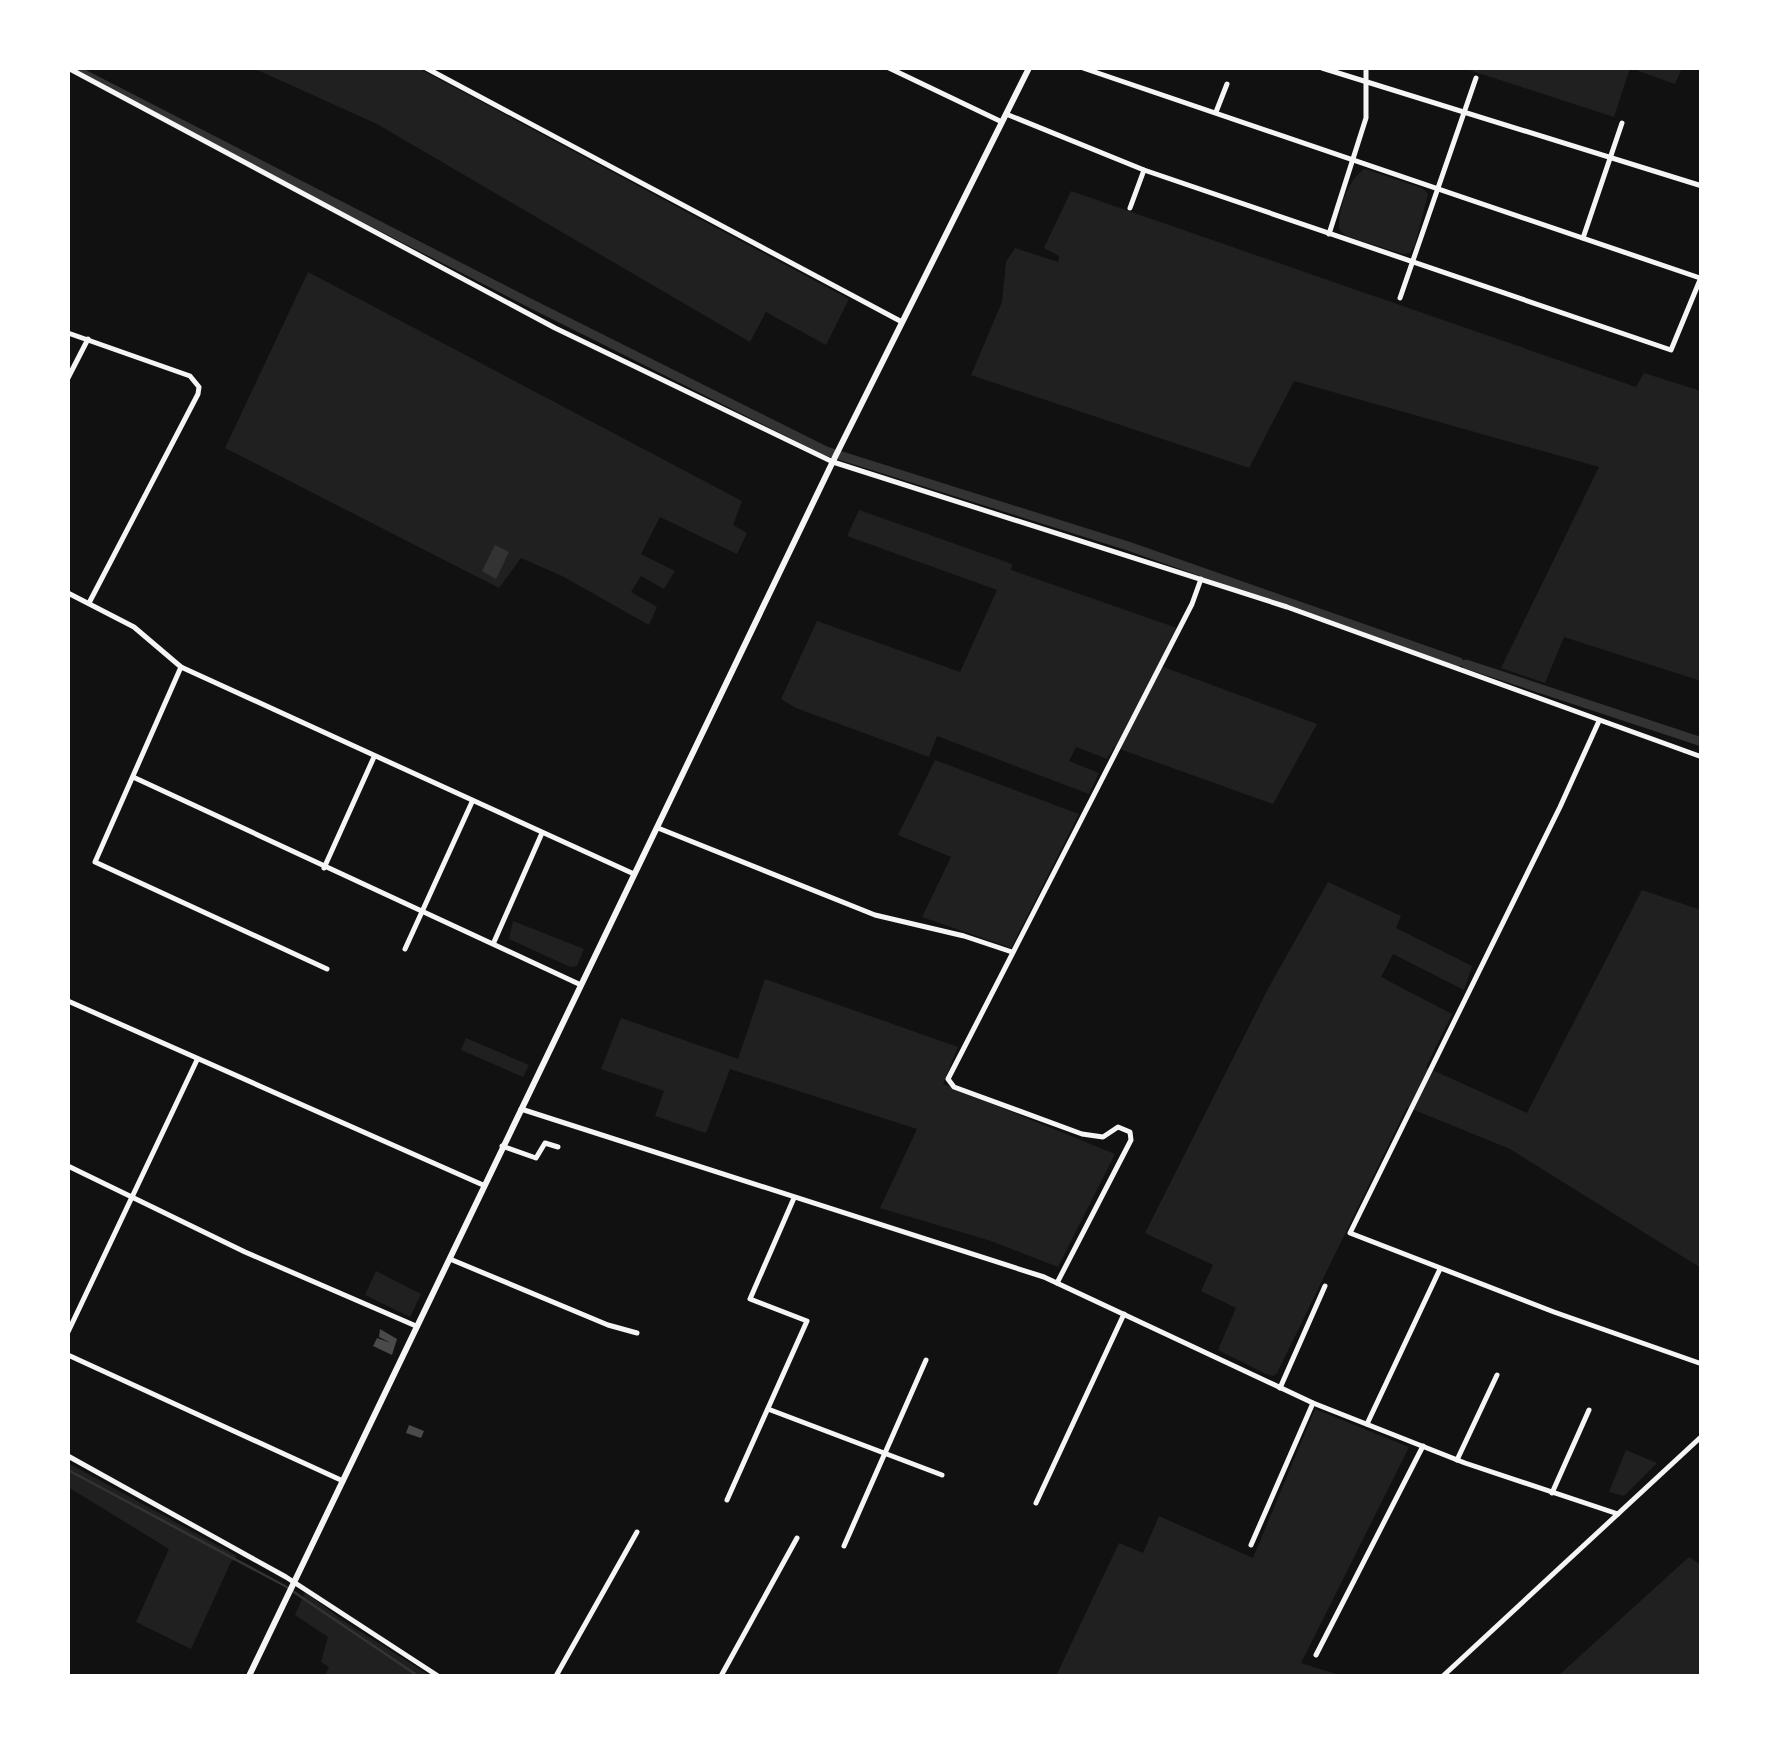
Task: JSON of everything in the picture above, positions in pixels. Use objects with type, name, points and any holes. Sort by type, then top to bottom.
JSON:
[{"type":"main road","points":[[249,1676],[835,456],[1029,68]]},
{"type":"street","points":[[68,68],[556,328],[835,456],[1201,578],[1702,758]]},
{"type":"street","points":[[426,68],[902,322]]},
{"type":"street","points":[[889,68],[1004,118],[1144,170],[1671,350],[1701,276],[1084,68]]},
{"type":"street","points":[[1322,68],[1702,186]]},
{"type":"street","points":[[1329,235],[1366,118],[1366,68]]},
{"type":"street","points":[[1400,298],[1476,78]]},
{"type":"street","points":[[1216,112],[1226,84]]},
{"type":"street","points":[[1583,238],[1622,123]]},
{"type":"street","points":[[1130,208],[1144,170]]},
{"type":"street","points":[[68,333],[190,376],[199,387],[89,603]]},
{"type":"street","points":[[68,378],[88,340]]},
{"type":"street","points":[[1057,1283],[1131,1140],[1130,1132],[1118,1126],[1094,1137],[949,1084],[948,1079],[1192,604],[1201,578]]},
{"type":"street","points":[[68,592],[134,627],[180,667],[634,874]]},
{"type":"street","points":[[180,667],[95,862],[327,969]]},
{"type":"street","points":[[1598,721],[1560,807],[1350,1233],[1702,1364]]},
{"type":"street","points":[[324,868],[374,758]]},
{"type":"street","points":[[133,777],[581,985]]},
{"type":"street","points":[[405,949],[473,801]]},
{"type":"street","points":[[658,828],[874,914],[1012,952]]},
{"type":"street","points":[[494,942],[542,832]]},
{"type":"street","points":[[68,1001],[482,1185]]},
{"type":"street","points":[[68,1332],[198,1060]]},
{"type":"street","points":[[521,1109],[1057,1283],[1313,1402],[1456,1460],[1618,1514]]},
{"type":"street","points":[[502,1146],[536,1158],[544,1144],[558,1148]]},
{"type":"street","points":[[68,1166],[244,1252],[416,1326]]},
{"type":"street","points":[[727,1500],[807,1321],[750,1299],[794,1198]]},
{"type":"street","points":[[448,1258],[608,1326],[638,1333]]},
{"type":"street","points":[[1367,1424],[1440,1269]]},
{"type":"street","points":[[1280,1388],[1325,1286]]},
{"type":"street","points":[[1036,1503],[1124,1314]]},
{"type":"street","points":[[68,1354],[343,1481]]},
{"type":"street","points":[[844,1546],[926,1360]]},
{"type":"street","points":[[1456,1460],[1497,1376]]},
{"type":"street","points":[[1251,1545],[1313,1402]]},
{"type":"street","points":[[768,1409],[942,1475]]},
{"type":"street","points":[[1552,1493],[1590,1410]]},
{"type":"street","points":[[1444,1676],[1702,1436]]},
{"type":"street","points":[[1316,1655],[1423,1446]]},
{"type":"street","points":[[68,1456],[294,1582],[438,1676]]},
{"type":"street","points":[[556,1676],[636,1532]]},
{"type":"street","points":[[721,1676],[797,1538]]},
{"type":"shaded area","points":[[253,68],[418,68],[849,299],[826,345],[766,312],[750,342],[377,124]]},
{"type":"shaded area","points":[[1463,68],[1630,68],[1614,117]]},
{"type":"shaded area","points":[[1630,68],[1682,68],[1675,84]]},
{"type":"shaded area","points":[[1365,169],[1422,188],[1428,194],[1410,253],[1346,236],[1339,229],[1345,195]]},
{"type":"shaded area","points":[[1071,191],[1636,387],[1644,373],[1701,391],[1701,681],[1564,637],[1545,683],[1501,668],[1599,467],[1294,381],[1249,468],[971,375],[1002,302],[1006,262],[1015,248],[1058,262],[1059,256],[1044,248]]},
{"type":"shaded area","points":[[308,272],[742,501],[733,525],[747,533],[737,554],[660,517],[641,554],[675,571],[664,589],[641,576],[631,592],[657,607],[649,625],[562,576],[521,558],[499,588],[225,448]]},
{"type":"shaded area","points":[[859,510],[1012,564],[1011,570],[1177,628],[1158,665],[1317,724],[1273,804],[1114,747],[1107,759],[1076,747],[1069,761],[1099,773],[1089,794],[937,736],[929,757],[781,699],[817,621],[960,672],[997,590],[847,536]]},
{"type":"shaded area","points":[[495,545],[509,552],[496,579],[482,571]]},
{"type":"shaded area","points":[[935,760],[1079,814],[1011,948],[922,917],[951,857],[898,835]]},
{"type":"shaded area","points":[[1328,882],[1401,916],[1396,928],[1472,966],[1464,990],[1393,954],[1381,977],[1452,1014],[1426,1067],[1527,1113],[1642,890],[1701,910],[1701,1268],[1510,1149],[1407,1107],[1277,1373],[1266,1374],[1218,1350],[1236,1308],[1201,1291],[1213,1265],[1145,1233],[1269,987]]},
{"type":"shaded area","points":[[513,921],[584,949],[577,966],[570,967],[509,939]]},
{"type":"shaded area","points":[[765,979],[958,1047],[943,1084],[1115,1154],[1058,1267],[991,1241],[880,1208],[917,1129],[730,1069],[706,1133],[655,1116],[664,1091],[601,1069],[621,1018],[738,1059]]},
{"type":"shaded area","points":[[466,1038],[529,1065],[523,1077],[461,1050]]},
{"type":"shaded area","points":[[376,1271],[421,1294],[410,1317],[365,1295]]},
{"type":"shaded area","points":[[1315,1409],[1409,1447],[1301,1663],[1342,1676],[1056,1676],[1119,1543],[1143,1553],[1159,1516],[1253,1558]]},
{"type":"shaded area","points":[[1626,1450],[1657,1463],[1624,1496],[1609,1492]]},
{"type":"shaded area","points":[[68,1463],[237,1556],[191,1649],[136,1622],[169,1549],[68,1487]]},
{"type":"shaded area","points":[[1689,1557],[1701,1565],[1701,1676],[1558,1676]]},
{"type":"shaded area","points":[[305,1592],[431,1676],[325,1676],[329,1667],[321,1662],[328,1637],[295,1615]]},
{"type":"building","points":[[380,1329],[397,1339],[392,1355],[373,1346],[377,1338],[391,1343],[379,1337]]},
{"type":"building","points":[[409,1425],[424,1431],[421,1438],[406,1433]]},
{"type":"waterway","points":[[74,69],[826,451],[1128,546],[1459,662]]},
{"type":"waterway","points":[[1466,664],[1702,742]]},
{"type":"waterway","points":[[68,1470],[285,1586],[418,1676]]}]
